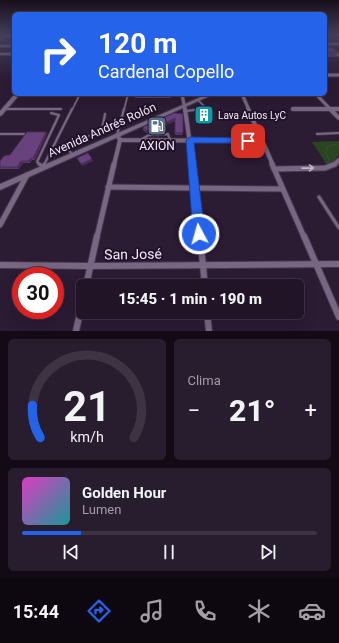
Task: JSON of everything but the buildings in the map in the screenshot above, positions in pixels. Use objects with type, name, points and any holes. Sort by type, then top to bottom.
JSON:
[{"type":"main road","points":[[327,51],[339,52]]},
{"type":"main road","points":[[332,51],[339,56]]},
{"type":"main road","points":[[0,114],[2,109],[16,96]]},
{"type":"main road","name":"Avenida Andrés Rolón","points":[[0,187],[72,155],[119,138],[185,108],[207,96]]},
{"type":"street","points":[[0,54],[12,54]]},
{"type":"street","points":[[327,75],[339,75]]},
{"type":"street","points":[[182,96],[190,140],[204,279]]},
{"type":"street","points":[[243,96],[339,317]]},
{"type":"street","points":[[318,96],[339,118]]},
{"type":"street","points":[[293,109],[339,109]]},
{"type":"street","points":[[88,279],[119,138],[140,140],[262,141]]},
{"type":"street","points":[[274,168],[325,168],[334,165],[339,160]]},
{"type":"street","points":[[0,225],[27,175]]},
{"type":"street","points":[[108,187],[283,189]]},
{"type":"street","name":"San José","points":[[0,265],[91,266],[339,264]]},
{"type":"street","points":[[76,331],[79,319]]},
{"type":"street","points":[[208,319],[209,331]]},
{"type":"lane","points":[[43,168],[45,160],[79,96]]},
{"type":"lane","points":[[119,138],[128,96]]},
{"type":"lane","points":[[185,108],[202,109],[204,106],[198,100]]},
{"type":"lane","points":[[2,109],[61,109]]},
{"type":"lane","points":[[43,168],[37,162],[59,115],[51,113]]},
{"type":"lane","points":[[72,155],[68,148],[70,145],[102,130],[105,114]]},
{"type":"lane","points":[[157,129],[158,135]]},
{"type":"lane","points":[[317,134],[339,133]]},
{"type":"lane","points":[[0,134],[24,134]]},
{"type":"lane","points":[[140,140],[147,136],[168,134],[170,140]]},
{"type":"lane","points":[[319,198],[339,228]]},
{"type":"path","points":[[334,165],[328,158],[326,149],[328,146],[339,144]]},
{"type":"green space","points":[[339,141],[339,155],[333,163],[327,165],[312,142]]},
{"type":"place","name":"Lava Autos LyC","points":[[204,115]]},
{"type":"place","name":"AXION","points":[[157,126]]},
{"type":"route","points":[[199,234],[190,140],[248,141]]}]
